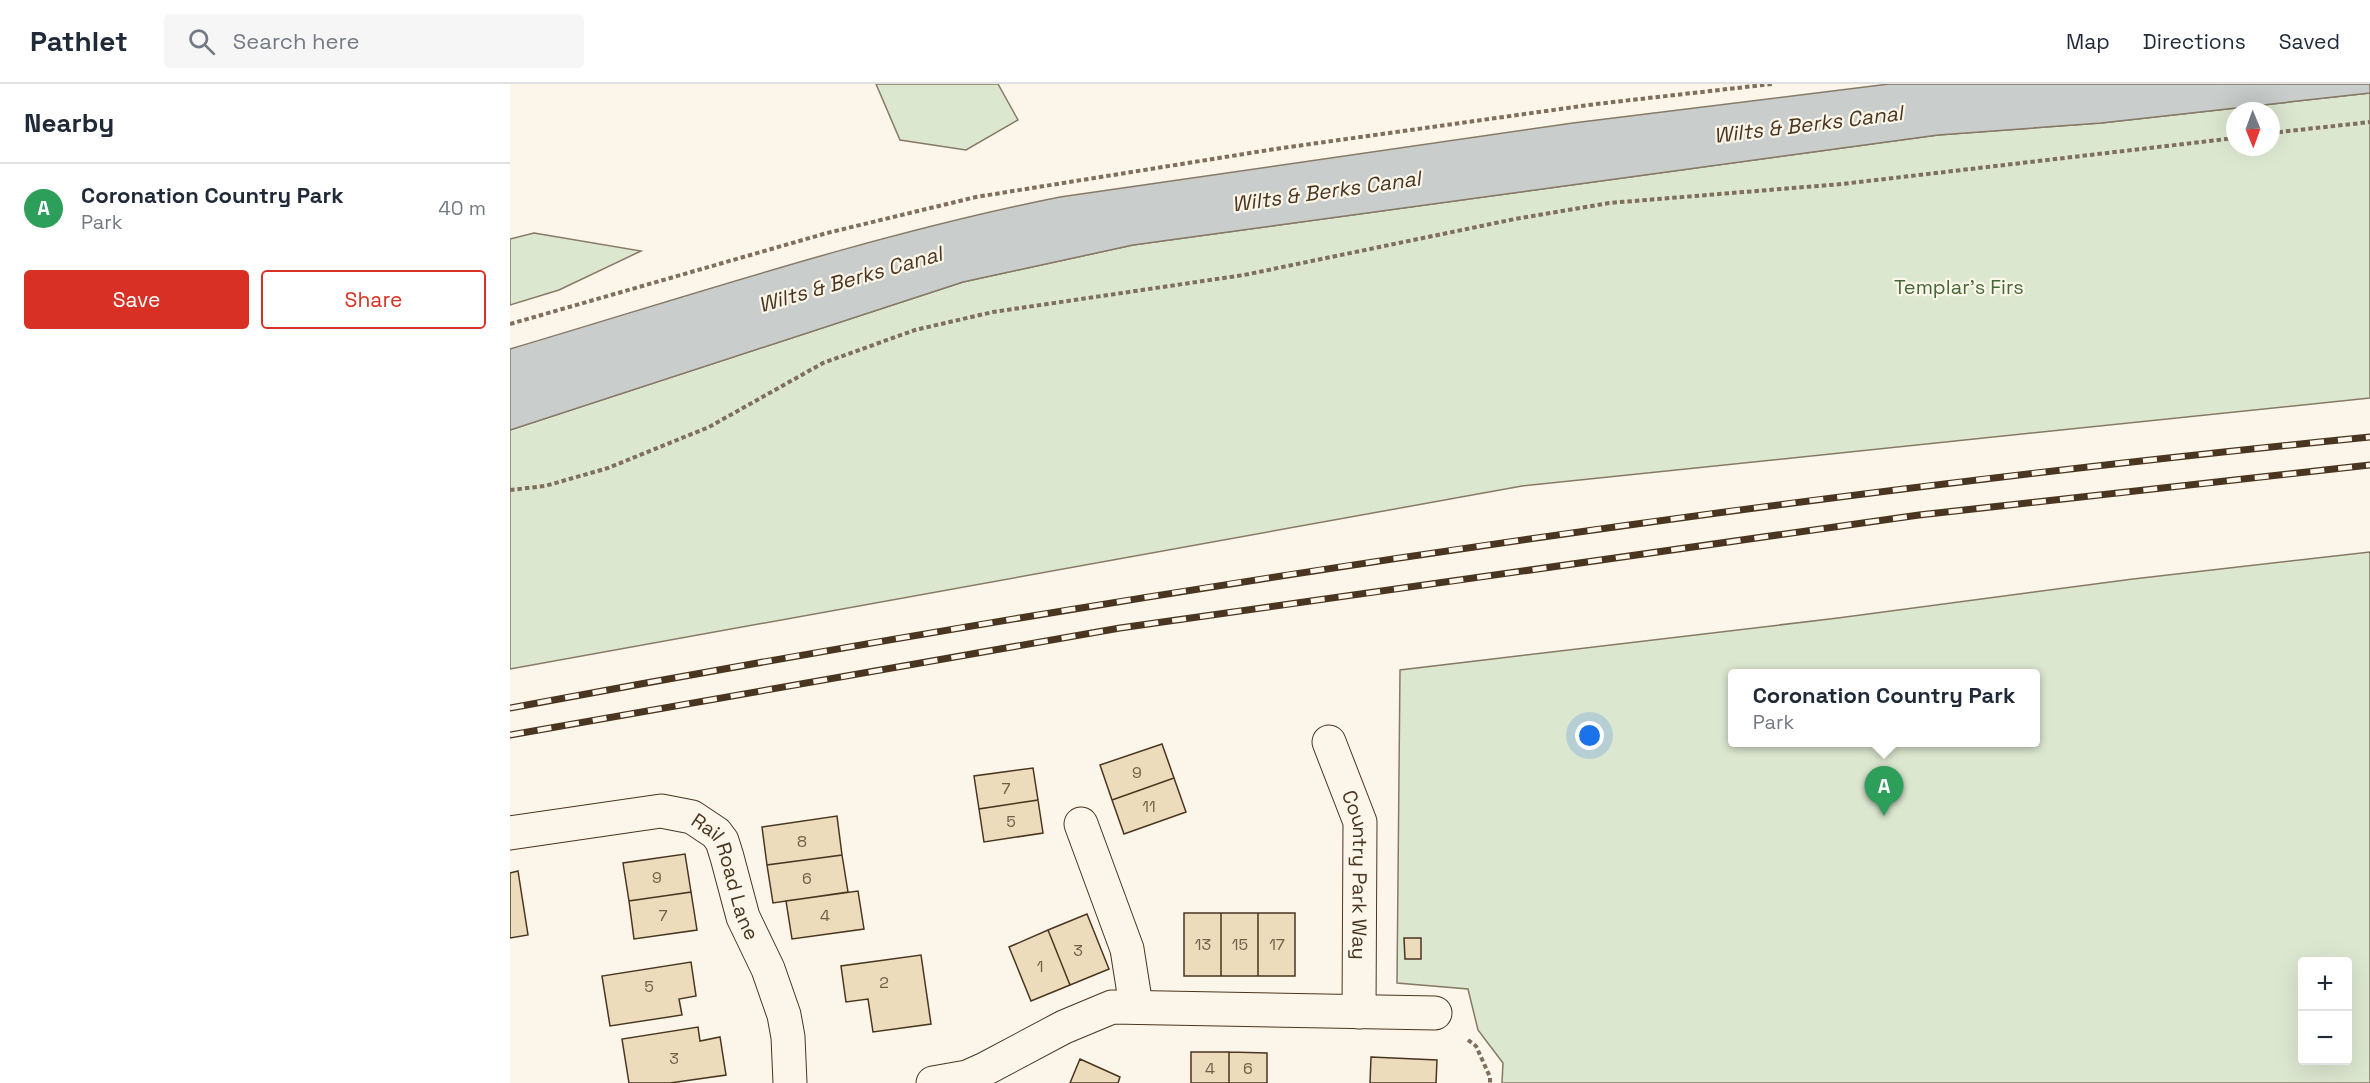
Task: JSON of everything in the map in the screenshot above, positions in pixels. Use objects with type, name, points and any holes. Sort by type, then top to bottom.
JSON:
[{"type":"street","name":"Country Park Way","points":[[1329,742],[1360,822],[1359,1012]]},
{"type":"street","name":"Rail Road Lane","points":[[510,833],[661,811],[692,817],[716,833],[727,857],[743,917],[768,969],[784,1015],[788,1037],[790,1083]]},
{"type":"street","points":[[1081,824],[1127,950],[1136,1006]]},
{"type":"street","points":[[933,1083],[967,1077],[985,1070],[1064,1026],[1112,1007],[1435,1013]]},
{"type":"path","points":[[510,324],[826,233],[976,197],[1298,145],[1596,104],[1772,84]]},
{"type":"path","points":[[2280,132],[2370,122]]},
{"type":"path","points":[[510,490],[545,486],[608,468],[709,427],[823,363],[915,330],[993,312],[1244,275],[1515,219],[1609,203],[1842,184],[2226,139]]},
{"type":"path","points":[[1435,1013],[1476,1047],[1490,1077],[1490,1083]]},
{"type":"green space","points":[[876,84],[998,84],[1018,120],[966,150],[900,140]]},
{"type":"green space","name":"Templar's Firs","points":[[2370,93],[2370,398],[1522,486],[510,669],[510,430],[963,282],[1133,245],[1938,135],[2101,123],[2226,109],[2226,156],[2280,156],[2280,103]]},
{"type":"green space","points":[[534,233],[641,251],[559,290],[510,305],[510,239]]},
{"type":"green space","points":[[2370,552],[2370,1083],[1502,1083],[1503,1063],[1478,1030],[1468,989],[1397,983],[1400,670],[1838,618],[2133,579]]},
{"type":"water","name":"Wilts & Berks Canal","points":[[1889,84],[2370,84],[2370,93],[2280,103],[2226,102],[2226,109],[2101,123],[1938,135],[1133,245],[963,282],[510,430],[510,349],[852,247],[1060,197],[1573,123]]},
{"type":"building","points":[[1162,744],[1174,778],[1112,800],[1100,765]]},
{"type":"building","points":[[1033,768],[1038,800],[979,809],[974,776]]},
{"type":"building","points":[[1174,778],[1186,812],[1124,834],[1112,800]]},
{"type":"building","points":[[1038,800],[1043,833],[984,842],[979,809]]},
{"type":"building","points":[[837,816],[842,855],[767,865],[762,827]]},
{"type":"building","points":[[685,854],[691,892],[629,901],[623,863]]},
{"type":"building","points":[[842,855],[848,892],[773,903],[767,865]]},
{"type":"building","points":[[518,871],[528,935],[510,938],[510,873]]},
{"type":"building","points":[[858,891],[864,929],[792,939],[786,901]]},
{"type":"building","points":[[691,892],[697,930],[634,939],[629,901]]},
{"type":"building","points":[[1184,913],[1221,913],[1221,976],[1184,976]]},
{"type":"building","points":[[1221,913],[1258,913],[1258,976],[1221,976]]},
{"type":"building","points":[[1258,913],[1295,913],[1295,976],[1258,976]]},
{"type":"building","points":[[1087,914],[1109,969],[1070,985],[1048,930]]},
{"type":"building","points":[[1048,930],[1070,985],[1031,1001],[1009,947]]},
{"type":"building","points":[[1404,938],[1421,938],[1421,959],[1405,959]]},
{"type":"building","points":[[921,955],[931,1024],[873,1032],[868,999],[846,1002],[841,966]]},
{"type":"building","points":[[691,962],[696,996],[679,999],[682,1015],[610,1026],[602,976]]},
{"type":"building","points":[[698,1027],[700,1041],[720,1037],[726,1075],[670,1083],[629,1083],[622,1039]]},
{"type":"building","points":[[1191,1052],[1229,1052],[1229,1083],[1191,1083]]},
{"type":"building","points":[[1229,1052],[1267,1053],[1267,1083],[1229,1083]]},
{"type":"building","points":[[1371,1057],[1437,1060],[1436,1083],[1370,1083]]},
{"type":"building","points":[[1080,1059],[1120,1077],[1118,1083],[1070,1083]]},
{"type":"railway","points":[[510,708],[973,626],[1437,552],[1903,489],[2136,461],[2370,437]]},
{"type":"railway","points":[[510,735],[1120,628],[1919,515],[2370,465]]},
{"type":"place","name":"Coronation Country Park","points":[[1884,816]]}]
